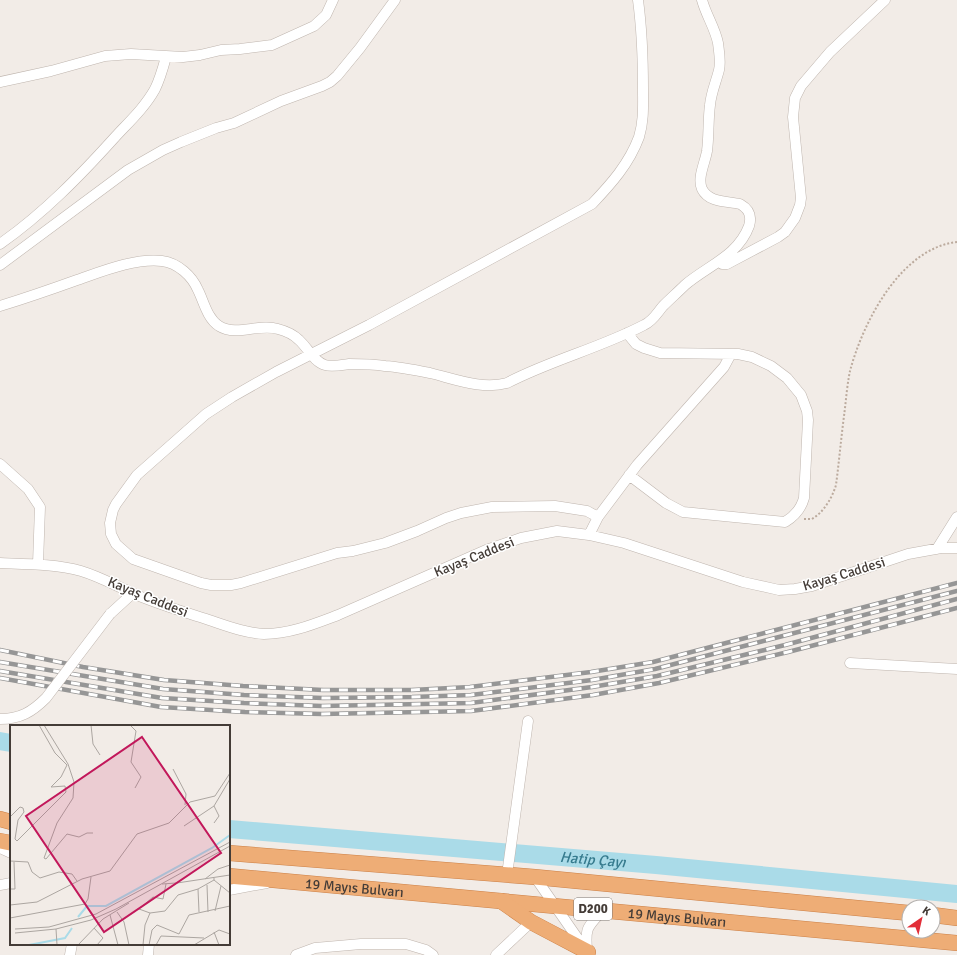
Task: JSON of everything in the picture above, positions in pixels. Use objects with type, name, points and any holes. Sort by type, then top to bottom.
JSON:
[{"type":"highway","points":[[0,819],[10,822]]},
{"type":"highway","points":[[0,841],[10,843]]},
{"type":"highway","name":"19 Mayıs Bulvarı","points":[[230,853],[507,868],[535,877],[901,912]]},
{"type":"highway","name":"19 Mayıs Bulvarı","points":[[230,876],[286,880],[957,943]]},
{"type":"highway","points":[[499,900],[531,922],[590,954]]},
{"type":"highway","points":[[941,916],[957,918]]},
{"type":"street","points":[[0,82],[51,71],[105,56],[131,54],[166,57],[192,57],[221,50],[268,45],[279,42],[317,24],[326,15],[333,0]]},
{"type":"street","points":[[0,266],[128,170],[145,160],[181,142],[240,121],[281,101],[330,82],[337,76],[360,48],[395,0]]},
{"type":"street","points":[[598,517],[587,510],[555,506],[507,506],[476,509],[446,518],[417,531],[369,548],[337,553],[231,585],[211,585],[133,559],[116,544],[110,529],[113,510],[137,475],[206,414],[259,381],[592,204],[614,181],[623,168],[639,136],[643,117],[642,29],[638,0]]},
{"type":"street","points":[[0,306],[118,266],[162,261],[175,264],[187,275],[198,288],[209,315],[217,324],[228,330],[263,327],[278,329],[293,335],[318,362],[328,366],[361,364],[387,366],[492,386],[507,383],[627,333],[650,322],[674,295],[732,251],[747,230],[751,219],[749,211],[744,206],[714,200],[706,195],[701,186],[700,180],[707,152],[710,105],[720,62],[716,34],[702,0]]},
{"type":"street","points":[[719,261],[722,264],[726,264],[755,250],[778,237],[790,226],[798,212],[801,198],[793,117],[795,98],[801,86],[830,52],[885,0]]},
{"type":"street","points":[[0,244],[40,214],[63,193],[141,109],[155,89],[166,57]]},
{"type":"street","points":[[627,333],[636,344],[660,353],[731,354],[752,357],[771,366],[792,383],[804,402],[808,420],[804,498],[796,514],[785,522],[684,512],[666,504],[629,475]]},
{"type":"street","points":[[589,535],[598,517],[629,475],[724,367],[731,354]]},
{"type":"street","points":[[0,464],[28,489],[40,507],[38,564]]},
{"type":"street","points":[[937,549],[957,517]]},
{"type":"street","name":"Kayaş Caddesi","points":[[0,563],[38,564],[80,571],[105,580],[133,593],[223,625],[250,633],[277,633],[299,629],[338,616],[486,550],[521,538],[557,531],[589,535],[624,543],[743,582],[778,590],[795,590],[812,586],[908,554],[937,549],[957,548]]},
{"type":"street","points":[[944,537],[957,531]]},
{"type":"street","points":[[0,720],[24,715],[36,708],[46,698],[110,614],[133,593]]},
{"type":"street","points":[[850,663],[957,669]]},
{"type":"street","points":[[507,868],[528,721]]},
{"type":"street","points":[[0,848],[10,853]]},
{"type":"street","points":[[535,877],[590,954]]},
{"type":"street","points":[[230,890],[286,880]]},
{"type":"street","points":[[0,885],[10,883]]},
{"type":"street","points":[[590,954],[586,934],[588,926],[603,910]]},
{"type":"street","points":[[496,955],[531,922]]},
{"type":"street","points":[[296,955],[315,948],[361,944],[406,944],[426,950],[432,955]]},
{"type":"street","points":[[70,955],[72,945]]},
{"type":"street","points":[[148,955],[149,945]]},
{"type":"path","points":[[796,514],[806,520],[815,517],[827,504],[834,492],[850,372],[859,343],[878,305],[898,276],[918,258],[939,246],[957,242]]},
{"type":"waterway","name":"Hatip Çayı","points":[[0,741],[10,743]]},
{"type":"waterway","name":"Hatip Çayı","points":[[230,829],[656,865],[957,894]]},
{"type":"railway","points":[[0,650],[83,667],[164,680],[323,690],[412,690],[470,687],[591,672],[653,662],[957,583]]},
{"type":"railway","points":[[0,662],[163,689],[244,695],[323,698],[471,695],[592,680],[655,669],[957,591]]},
{"type":"railway","points":[[0,671],[162,698],[322,706],[471,703],[592,687],[657,676],[785,645],[957,599]]},
{"type":"railway","points":[[0,678],[161,707],[245,712],[322,714],[471,711],[593,695],[659,683],[788,652],[957,608]]}]
